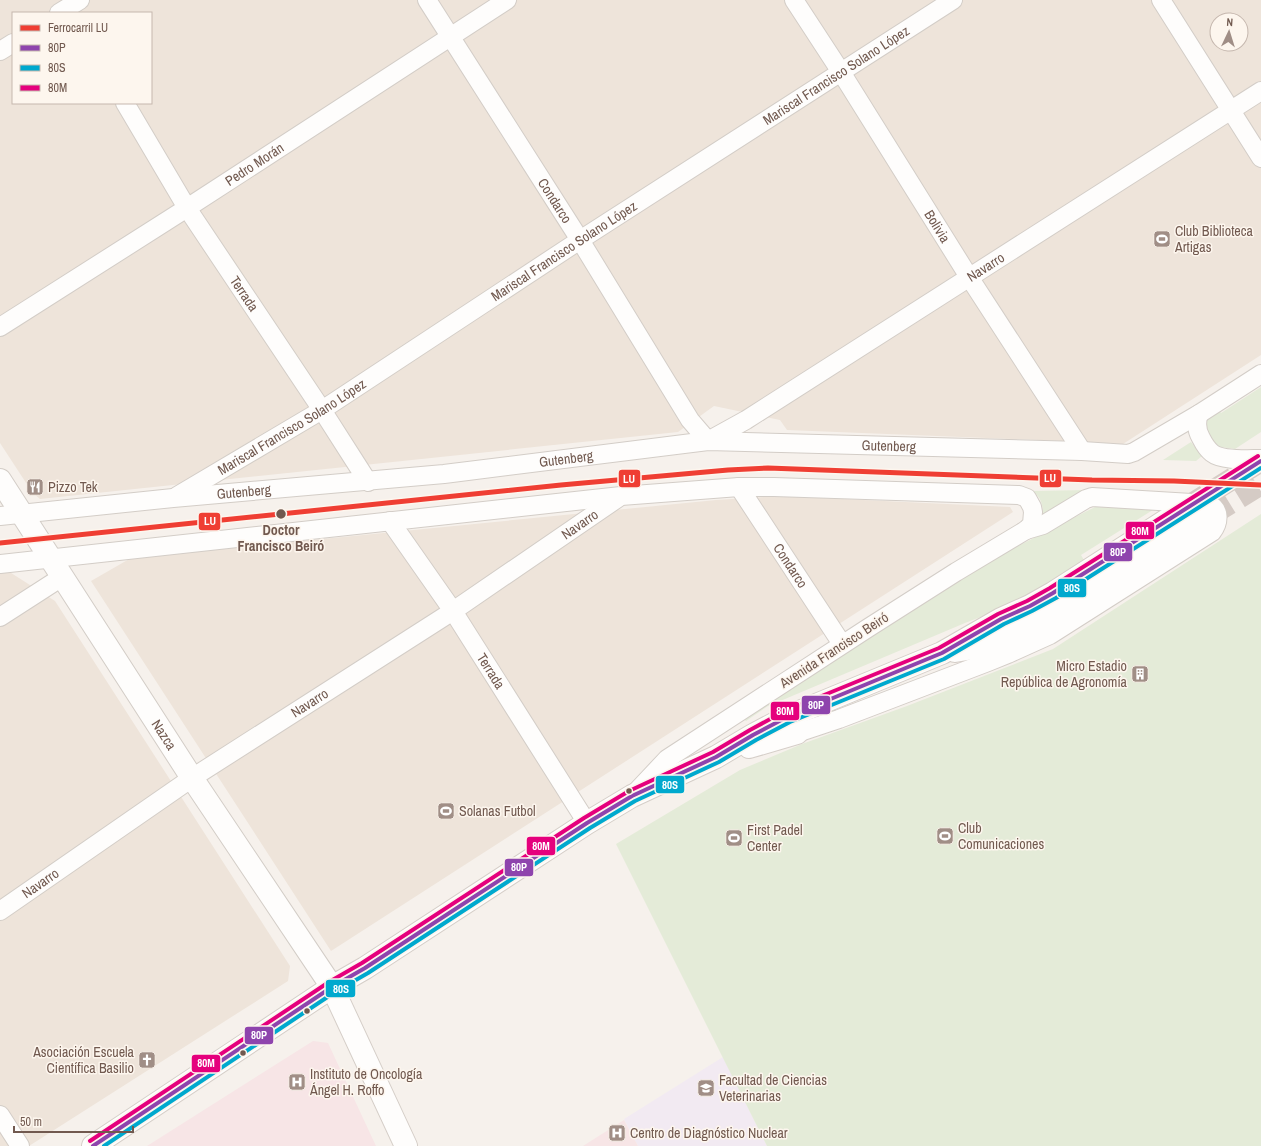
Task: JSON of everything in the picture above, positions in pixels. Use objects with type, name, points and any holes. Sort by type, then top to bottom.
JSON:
[{"type":"main road","name":"Nazca","points":[[0,480],[192,778],[332,988],[406,1146]]},
{"type":"main road","points":[[716,757],[752,735],[787,717],[857,687],[942,654],[1001,619],[1030,606],[1053,593],[1187,507]]},
{"type":"main road","points":[[942,654],[991,645],[1032,627],[1080,600],[1211,515]]},
{"type":"main road","points":[[716,757],[797,734]]},
{"type":"main road","name":"Avenida Francisco Beiró","points":[[93,1146],[332,988],[587,824],[632,796],[716,757]]},
{"type":"street","name":"Condarco","points":[[427,0],[580,240],[690,420],[708,441]]},
{"type":"street","name":"Pedro Morán","points":[[0,327],[187,208],[507,0]]},
{"type":"street","name":"Bolivia","points":[[794,0],[841,72],[969,277],[1082,451]]},
{"type":"street","name":"Mariscal Francisco Solano López","points":[[173,498],[322,410],[580,240],[953,0]]},
{"type":"street","points":[[1161,0],[1261,158]]},
{"type":"street","points":[[0,51],[12,44]]},
{"type":"street","name":"Navarro","points":[[708,441],[746,420],[1261,91]]},
{"type":"street","name":"Terrada","points":[[125,104],[187,208],[322,410],[368,482]]},
{"type":"street","points":[[1261,374],[1199,414],[1198,418],[1199,434],[1204,444],[1212,453],[1220,457],[1261,459]]},
{"type":"street","name":"Gutenberg","points":[[0,516],[173,498],[452,474],[708,441],[1082,451],[1128,454],[1134,452],[1199,414]]},
{"type":"street","name":"Condarco","points":[[739,487],[842,644]]},
{"type":"street","points":[[0,564],[621,496],[739,487],[1019,495],[1027,498],[1033,512],[1032,524],[1026,530]]},
{"type":"street","name":"Navarro","points":[[0,911],[192,778],[452,611],[621,496]]},
{"type":"street","name":"Avenida Francisco Beiró","points":[[632,796],[667,759],[842,644],[1026,530],[1043,525],[1086,499],[1092,497],[1208,504],[1216,510],[1218,517],[1217,525],[1212,532],[1050,635],[994,660],[797,734]]},
{"type":"street","name":"Terrada","points":[[390,521],[452,611],[587,824]]},
{"type":"street","points":[[0,617],[62,577]]},
{"type":"street","points":[[0,1115],[20,1146]]},
{"type":"shaded area","points":[[0,0],[1261,0],[1261,355],[1123,444],[787,430],[780,420],[714,406],[678,432],[40,499],[32,492],[0,443]]},
{"type":"shaded area","points":[[779,496],[1010,507],[1013,512],[331,951],[91,581],[131,558],[716,500]]},
{"type":"shaded area","points":[[8,571],[55,601],[290,966],[288,981],[29,1146],[0,1146],[0,572]]},
{"type":"shaded area","name":"Instituto de Oncología Ángel H. Roffo","points":[[313,1041],[328,1043],[376,1146],[147,1146]]},
{"type":"shaded area","name":"Facultad de Ciencias Veterinarias","points":[[723,1057],[767,1146],[638,1146],[624,1119]]},
{"type":"shaded area","name":"Centro de Diagnóstico Nuclear","points":[[624,1120],[638,1146],[583,1146]]},
{"type":"green space","points":[[1261,387],[1261,432],[1235,449],[1220,447],[1210,441],[1205,425],[1207,419],[1218,408],[1221,413]]},
{"type":"green space","points":[[1191,442],[1202,456],[1196,461],[1163,460]]},
{"type":"green space","points":[[1088,490],[1042,519],[1042,503],[1038,496],[1032,491]]},
{"type":"green space","points":[[1095,507],[1156,508],[1081,555],[1085,562],[1041,588],[981,617],[768,706],[746,721],[741,717],[963,574]]},
{"type":"green space","name":"Club Comunicaciones","points":[[1261,514],[1261,1146],[767,1146],[616,844],[740,770],[802,744],[907,706],[1053,649]]},
{"type":"tunnel","points":[[1187,507],[1261,461]]},
{"type":"tunnel","points":[[1211,515],[1261,484]]},
{"type":"rail line","name":"LU","points":[[0,543],[561,485],[728,470],[768,468],[1261,485]]},
{"type":"transit line","name":"80M","points":[[90,1141],[329,982],[362,963],[584,818],[629,791],[713,752],[785,711],[939,648],[998,614],[1027,601],[1050,588],[1258,456]]},
{"type":"transit line","name":"80P","points":[[93,1146],[332,987],[365,968],[587,823],[632,796],[716,757],[787,717],[942,653],[1001,619],[1030,606],[1053,593],[1261,461]]},
{"type":"transit line","name":"80S","points":[[104,1146],[335,992],[368,973],[590,828],[635,801],[719,762],[790,722],[944,659],[1004,624],[1056,598],[1261,468]]},
{"type":"place","name":"Club Biblioteca Artigas","points":[[1162,239]]},
{"type":"place","name":"Pizzo Tek","points":[[35,487]]},
{"type":"place","name":"Doctor Francisco Beiró","points":[[281,514]]},
{"type":"place","name":"Micro Estadio República de Agronomía","points":[[1140,674]]},
{"type":"place","name":"Solanas Futbol","points":[[446,811]]},
{"type":"place","name":"Club Comunicaciones","points":[[945,836]]},
{"type":"place","name":"First Padel Center","points":[[734,838]]},
{"type":"place","name":"Asociación Escuela Científica Basilio","points":[[147,1060]]},
{"type":"place","name":"Instituto de Oncología Ángel H. Roffo","points":[[297,1082]]},
{"type":"place","name":"Facultad de Ciencias Veterinarias","points":[[706,1088]]},
{"type":"place","name":"Centro de Diagnóstico Nuclear","points":[[617,1133]]}]
